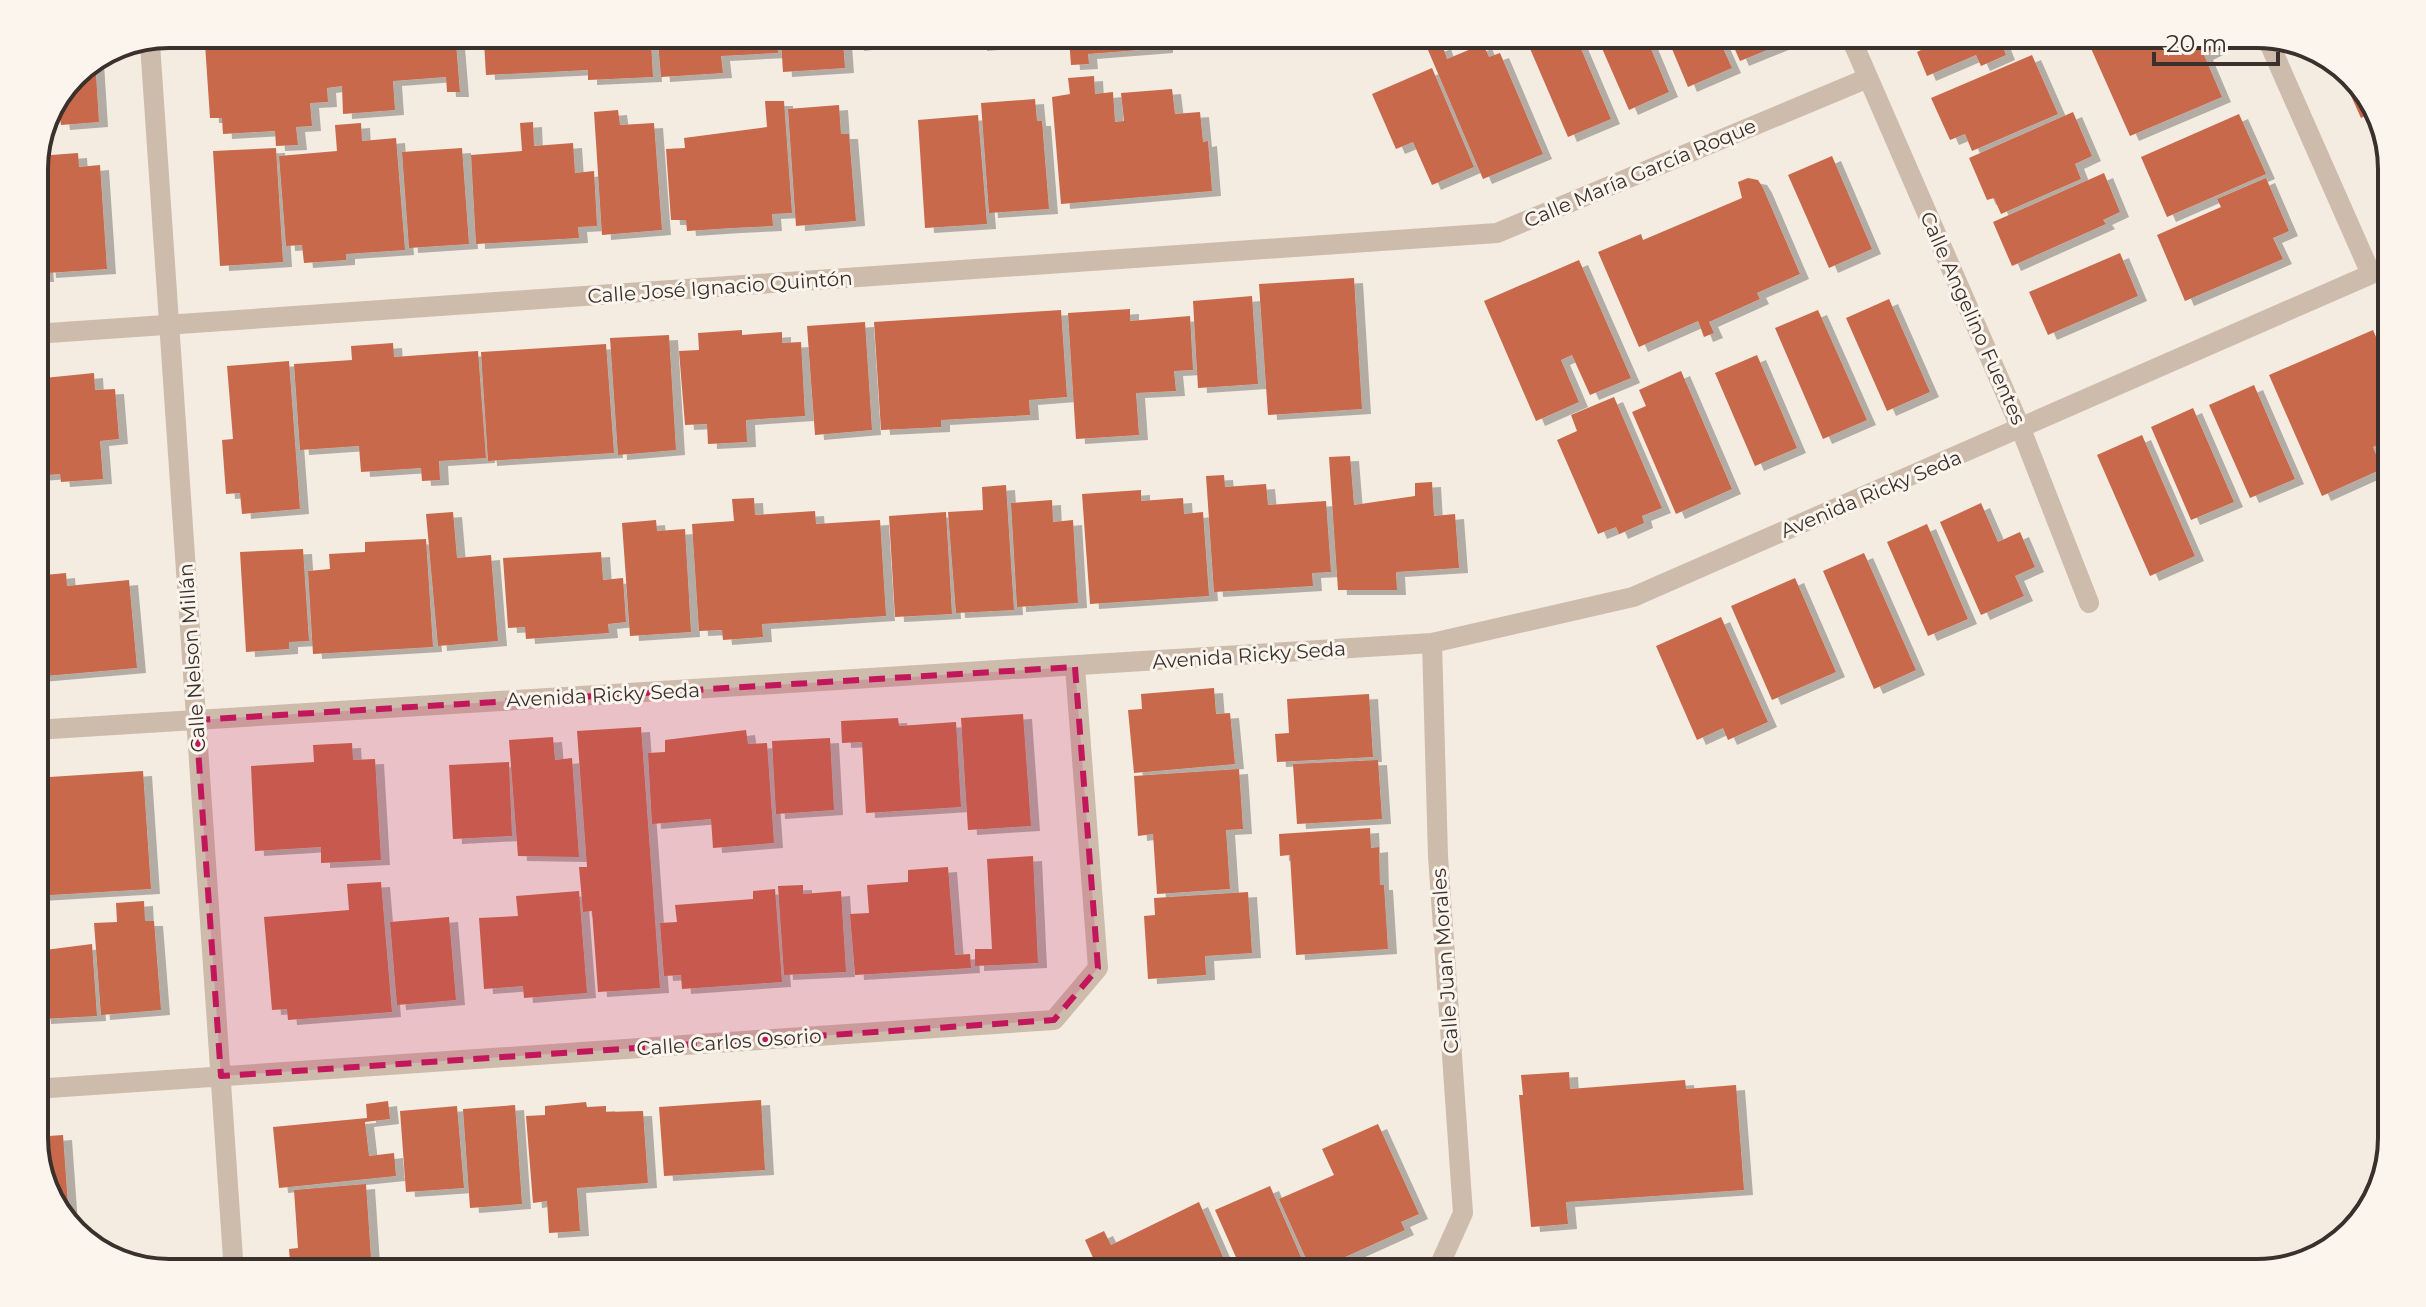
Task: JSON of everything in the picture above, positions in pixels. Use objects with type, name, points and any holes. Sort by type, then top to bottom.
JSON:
[{"type":"street","name":"Calle Angelino Fuentes","points":[[1855,48],[2021,429],[2089,603]]},
{"type":"street","points":[[2272,49],[2371,274]]},
{"type":"street","name":"Calle Nelson Millán","points":[[150,50],[233,1259]]},
{"type":"street","name":"Calle María García Roque","points":[[1405,239],[1497,233],[1868,78]]},
{"type":"street","name":"Calle José Ignacio Quintón","points":[[48,333],[1405,239]]},
{"type":"street","name":"Avenida Ricky Seda","points":[[48,729],[1432,643],[1633,597],[2378,271]]},
{"type":"street","name":"Calle Juan Morales","points":[[1432,643],[1438,856],[1463,1213],[1442,1259]]},
{"type":"street","name":"Calle Carlos Osorio","points":[[48,1088],[1054,1020],[1098,968],[1075,667]]},
{"type":"highlighted area","points":[[1075,667],[1098,968],[1054,1020],[221,1076],[196,720]]},
{"type":"building","points":[[205,48],[456,48],[460,92],[447,92],[446,77],[393,81],[395,110],[343,114],[342,86],[327,88],[328,102],[310,103],[312,126],[296,127],[298,145],[276,146],[275,131],[223,134],[222,118],[210,118]]},
{"type":"building","points":[[484,48],[651,48],[653,77],[588,80],[588,70],[486,75]]},
{"type":"building","points":[[659,48],[778,48],[778,53],[721,56],[723,73],[661,77]]},
{"type":"building","points":[[781,48],[844,48],[845,68],[783,72]]},
{"type":"building","points":[[1070,48],[1164,48],[1088,54],[1089,64],[1071,65]]},
{"type":"building","points":[[1443,48],[1447,59],[1473,48],[1485,48],[1489,57],[1500,53],[1543,154],[1483,179],[1428,50]]},
{"type":"building","points":[[1530,48],[1581,48],[1611,119],[1568,137]]},
{"type":"building","points":[[1602,48],[1651,48],[1669,92],[1629,110]]},
{"type":"building","points":[[1672,48],[1723,48],[1732,68],[1688,87]]},
{"type":"building","points":[[1734,48],[1772,48],[1740,61]]},
{"type":"building","points":[[2003,48],[2006,55],[1981,66],[1976,55],[1927,76],[1917,52],[1923,49]]},
{"type":"building","points":[[2091,48],[2213,48],[2204,55],[2222,97],[2130,136]]},
{"type":"building","points":[[2032,55],[2058,114],[1972,151],[1965,134],[1950,140],[1931,98]]},
{"type":"building","points":[[1432,68],[1474,167],[1432,185],[1413,142],[1396,149],[1372,94]]},
{"type":"building","points":[[96,73],[99,122],[61,125],[60,118],[73,95]]},
{"type":"building","points":[[1094,76],[1095,94],[1113,92],[1115,122],[1124,121],[1121,93],[1172,89],[1175,114],[1200,112],[1203,142],[1208,141],[1212,191],[1061,204],[1052,97],[1070,94],[1068,78]]},
{"type":"building","points":[[2348,89],[2366,116],[2361,118]]},
{"type":"building","points":[[1035,99],[1037,121],[1042,121],[1049,209],[989,213],[981,103]]},
{"type":"building","points":[[765,101],[784,101],[792,213],[772,214],[773,226],[687,231],[686,220],[671,220],[666,149],[685,148],[684,138],[767,127]]},
{"type":"building","points":[[839,105],[841,134],[849,134],[856,221],[796,226],[788,109]]},
{"type":"building","points":[[618,110],[620,125],[654,123],[662,230],[602,235],[594,112]]},
{"type":"building","points":[[2073,112],[2092,156],[2075,164],[2081,179],[2001,214],[1994,198],[1987,200],[1969,158]]},
{"type":"building","points":[[2239,114],[2266,174],[2167,217],[2141,157]]},
{"type":"building","points":[[978,115],[987,224],[925,228],[918,120]]},
{"type":"building","points":[[533,122],[534,146],[573,143],[575,173],[594,171],[597,226],[578,227],[579,238],[476,244],[471,155],[522,151],[520,123]]},
{"type":"building","points":[[361,123],[362,141],[396,138],[405,250],[346,254],[346,260],[304,263],[302,245],[286,246],[279,156],[337,151],[335,125]]},
{"type":"building","points":[[276,148],[283,262],[220,266],[213,151]]},
{"type":"building","points":[[462,148],[469,244],[409,248],[402,152]]},
{"type":"building","points":[[78,153],[79,167],[100,165],[107,269],[48,273],[49,155]]},
{"type":"building","points":[[1832,156],[1872,249],[1829,268],[1788,175]]},
{"type":"building","points":[[2104,173],[2120,212],[2103,220],[2106,224],[2012,266],[1993,222]]},
{"type":"building","points":[[1748,178],[1758,180],[1763,188],[1800,274],[1757,293],[1760,299],[1709,322],[1714,333],[1704,337],[1698,321],[1639,347],[1598,252],[1641,234],[1643,240],[1742,198],[1738,182]]},
{"type":"building","points":[[2266,178],[2289,231],[2273,238],[2283,259],[2185,301],[2157,235],[2221,207],[2217,199]]},
{"type":"building","points":[[2120,253],[2138,296],[2048,335],[2029,292]]},
{"type":"building","points":[[1579,260],[1631,378],[1590,395],[1572,355],[1561,360],[1579,402],[1536,421],[1484,301]]},
{"type":"building","points":[[1354,278],[1362,409],[1268,415],[1259,284]]},
{"type":"building","points":[[1252,296],[1258,384],[1198,388],[1193,301]]},
{"type":"building","points":[[1889,299],[1930,392],[1887,411],[1846,318]]},
{"type":"building","points":[[1130,309],[1130,321],[1190,316],[1193,370],[1174,371],[1176,391],[1136,393],[1139,435],[1076,439],[1068,313]]},
{"type":"building","points":[[1061,310],[1067,397],[1029,400],[1030,415],[941,420],[941,427],[881,430],[874,322]]},
{"type":"building","points":[[1818,310],[1867,420],[1823,439],[1775,328]]},
{"type":"building","points":[[865,322],[872,430],[815,435],[807,326]]},
{"type":"building","points":[[742,330],[742,335],[782,332],[782,343],[801,342],[805,416],[746,420],[747,442],[708,444],[707,424],[685,425],[679,351],[699,350],[698,333]]},
{"type":"building","points":[[2373,330],[2378,342],[2378,445],[2373,447],[2378,471],[2322,496],[2269,375]]},
{"type":"building","points":[[669,335],[676,450],[618,455],[610,338]]},
{"type":"building","points":[[393,343],[394,357],[478,351],[486,458],[439,461],[440,480],[422,481],[421,468],[361,472],[359,446],[300,450],[294,364],[352,360],[351,346]]},
{"type":"building","points":[[606,344],[614,453],[488,461],[481,352]]},
{"type":"building","points":[[1757,355],[1797,448],[1755,466],[1715,373]]},
{"type":"building","points":[[289,361],[300,509],[242,514],[240,493],[226,494],[222,440],[233,439],[227,366]]},
{"type":"building","points":[[1681,371],[1732,489],[1676,514],[1632,412],[1646,406],[1639,390]]},
{"type":"building","points":[[94,373],[95,390],[115,389],[119,439],[100,441],[103,479],[61,482],[60,474],[48,475],[48,378]]},
{"type":"building","points":[[2254,385],[2295,479],[2250,498],[2209,405]]},
{"type":"building","points":[[1614,397],[1662,508],[1642,516],[1644,523],[1619,534],[1616,527],[1598,534],[1557,440],[1577,431],[1571,415]]},
{"type":"building","points":[[2193,408],[2234,502],[2191,520],[2151,427]]},
{"type":"building","points":[[2142,435],[2195,556],[2150,576],[2097,455]]},
{"type":"building","points":[[1350,456],[1354,505],[1415,496],[1415,483],[1432,482],[1434,516],[1455,514],[1459,568],[1396,572],[1397,590],[1338,590],[1329,457]]},
{"type":"building","points":[[1224,475],[1225,487],[1266,484],[1268,505],[1326,501],[1331,572],[1312,573],[1313,586],[1214,592],[1206,476]]},
{"type":"building","points":[[1006,485],[1014,610],[956,613],[948,512],[983,510],[982,487]]},
{"type":"building","points":[[1141,490],[1141,501],[1183,498],[1184,514],[1203,512],[1209,596],[1090,604],[1082,494]]},
{"type":"building","points":[[754,498],[755,515],[815,511],[816,524],[880,520],[886,616],[762,624],[763,637],[723,640],[722,630],[699,631],[692,524],[734,521],[732,499]]},
{"type":"building","points":[[1052,500],[1053,522],[1073,520],[1078,603],[1017,607],[1011,503]]},
{"type":"building","points":[[1981,503],[1998,542],[2020,532],[2035,567],[2015,576],[2024,596],[1981,615],[1940,522]]},
{"type":"building","points":[[453,512],[457,558],[491,555],[498,641],[438,646],[426,514]]},
{"type":"building","points":[[946,512],[952,614],[895,617],[889,516]]},
{"type":"building","points":[[656,520],[657,531],[685,529],[691,632],[630,636],[622,523]]},
{"type":"building","points":[[1927,524],[1968,619],[1928,636],[1887,542]]},
{"type":"building","points":[[426,539],[433,647],[313,654],[308,571],[330,569],[329,554],[365,552],[365,542]]},
{"type":"building","points":[[303,549],[309,641],[289,642],[289,649],[246,652],[240,552]]},
{"type":"building","points":[[601,552],[603,580],[623,578],[626,622],[608,624],[609,633],[526,639],[525,627],[508,628],[503,558]]},
{"type":"building","points":[[1864,553],[1916,670],[1874,689],[1823,571]]},
{"type":"building","points":[[66,573],[67,586],[129,580],[137,668],[48,676],[48,575]]},
{"type":"building","points":[[1795,578],[1836,672],[1772,700],[1731,606]]},
{"type":"building","points":[[1721,617],[1768,722],[1728,740],[1723,728],[1697,740],[1656,646]]},
{"type":"building","points":[[1214,688],[1216,714],[1230,713],[1235,764],[1134,773],[1128,710],[1142,709],[1141,694]]},
{"type":"building","points":[[1369,694],[1373,757],[1277,762],[1275,734],[1289,733],[1287,699]]},
{"type":"building","points":[[1023,714],[1031,826],[968,830],[961,718]]},
{"type":"building","points":[[898,718],[899,726],[956,722],[961,807],[866,813],[862,742],[842,743],[841,721]]},
{"type":"building","points":[[641,727],[660,988],[598,992],[592,911],[583,912],[579,867],[587,867],[577,731]]},
{"type":"building","points":[[746,730],[748,744],[767,743],[774,843],[713,848],[711,819],[652,824],[648,753],[665,752],[665,740]]},
{"type":"building","points":[[553,737],[555,760],[572,758],[579,857],[518,856],[509,740]]},
{"type":"building","points":[[830,738],[834,810],[776,814],[772,741]]},
{"type":"building","points":[[352,743],[353,760],[375,759],[381,860],[321,863],[321,847],[255,851],[251,766],[314,762],[313,745]]},
{"type":"building","points":[[1378,760],[1382,819],[1297,824],[1293,764]]},
{"type":"building","points":[[509,762],[512,836],[453,839],[449,765]]},
{"type":"building","points":[[1239,769],[1243,829],[1226,830],[1230,889],[1157,894],[1153,834],[1138,836],[1134,776]]},
{"type":"building","points":[[143,771],[151,889],[48,895],[48,777]]},
{"type":"building","points":[[1370,828],[1371,848],[1379,847],[1388,949],[1296,955],[1290,855],[1280,856],[1279,834]]},
{"type":"building","points":[[1033,856],[1038,963],[975,966],[975,949],[992,949],[987,859]]},
{"type":"building","points":[[948,867],[955,955],[970,954],[971,968],[855,975],[850,914],[869,913],[867,885],[908,882],[908,870]]},
{"type":"building","points":[[381,882],[392,1012],[288,1020],[287,1009],[272,1010],[264,917],[349,910],[347,884]]},
{"type":"building","points":[[803,885],[803,894],[841,891],[846,972],[784,975],[778,886]]},
{"type":"building","points":[[775,889],[782,982],[682,989],[681,975],[664,976],[660,923],[677,922],[675,905],[753,899],[753,891]]},
{"type":"building","points":[[579,891],[587,993],[524,998],[523,986],[484,989],[479,918],[518,916],[516,896]]},
{"type":"building","points":[[1248,892],[1252,953],[1205,956],[1206,975],[1148,979],[1144,916],[1155,915],[1154,898]]},
{"type":"building","points":[[144,901],[145,921],[154,921],[161,1010],[101,1015],[94,923],[117,922],[116,903]]},
{"type":"building","points":[[449,917],[456,1000],[397,1005],[390,922]]},
{"type":"building","points":[[92,944],[97,1016],[48,1019],[48,950]]},
{"type":"building","points":[[1569,1072],[1570,1089],[1685,1080],[1686,1089],[1736,1085],[1744,1190],[1566,1202],[1568,1224],[1531,1227],[1519,1095],[1523,1095],[1521,1075]]},
{"type":"building","points":[[761,1100],[765,1170],[664,1176],[659,1107]]},
{"type":"building","points":[[388,1101],[390,1119],[365,1122],[369,1156],[394,1153],[396,1176],[279,1188],[273,1127],[367,1118],[366,1104]]},
{"type":"building","points":[[586,1102],[587,1107],[606,1106],[606,1112],[643,1111],[648,1183],[577,1188],[580,1231],[549,1233],[547,1201],[533,1203],[526,1116],[545,1115],[545,1106]]},
{"type":"building","points":[[515,1105],[522,1204],[470,1208],[463,1109]]},
{"type":"building","points":[[457,1106],[464,1188],[406,1192],[400,1111]]},
{"type":"building","points":[[1378,1124],[1419,1214],[1401,1222],[1405,1230],[1341,1259],[1306,1259],[1279,1199],[1334,1175],[1322,1149]]},
{"type":"building","points":[[63,1135],[68,1205],[54,1177],[48,1136]]},
{"type":"building","points":[[366,1184],[371,1259],[290,1259],[289,1249],[298,1248],[294,1190]]},
{"type":"building","points":[[1270,1186],[1302,1259],[1237,1259],[1215,1210]]},
{"type":"building","points":[[1199,1202],[1224,1259],[1094,1259],[1085,1240],[1104,1231],[1111,1245]]}]
